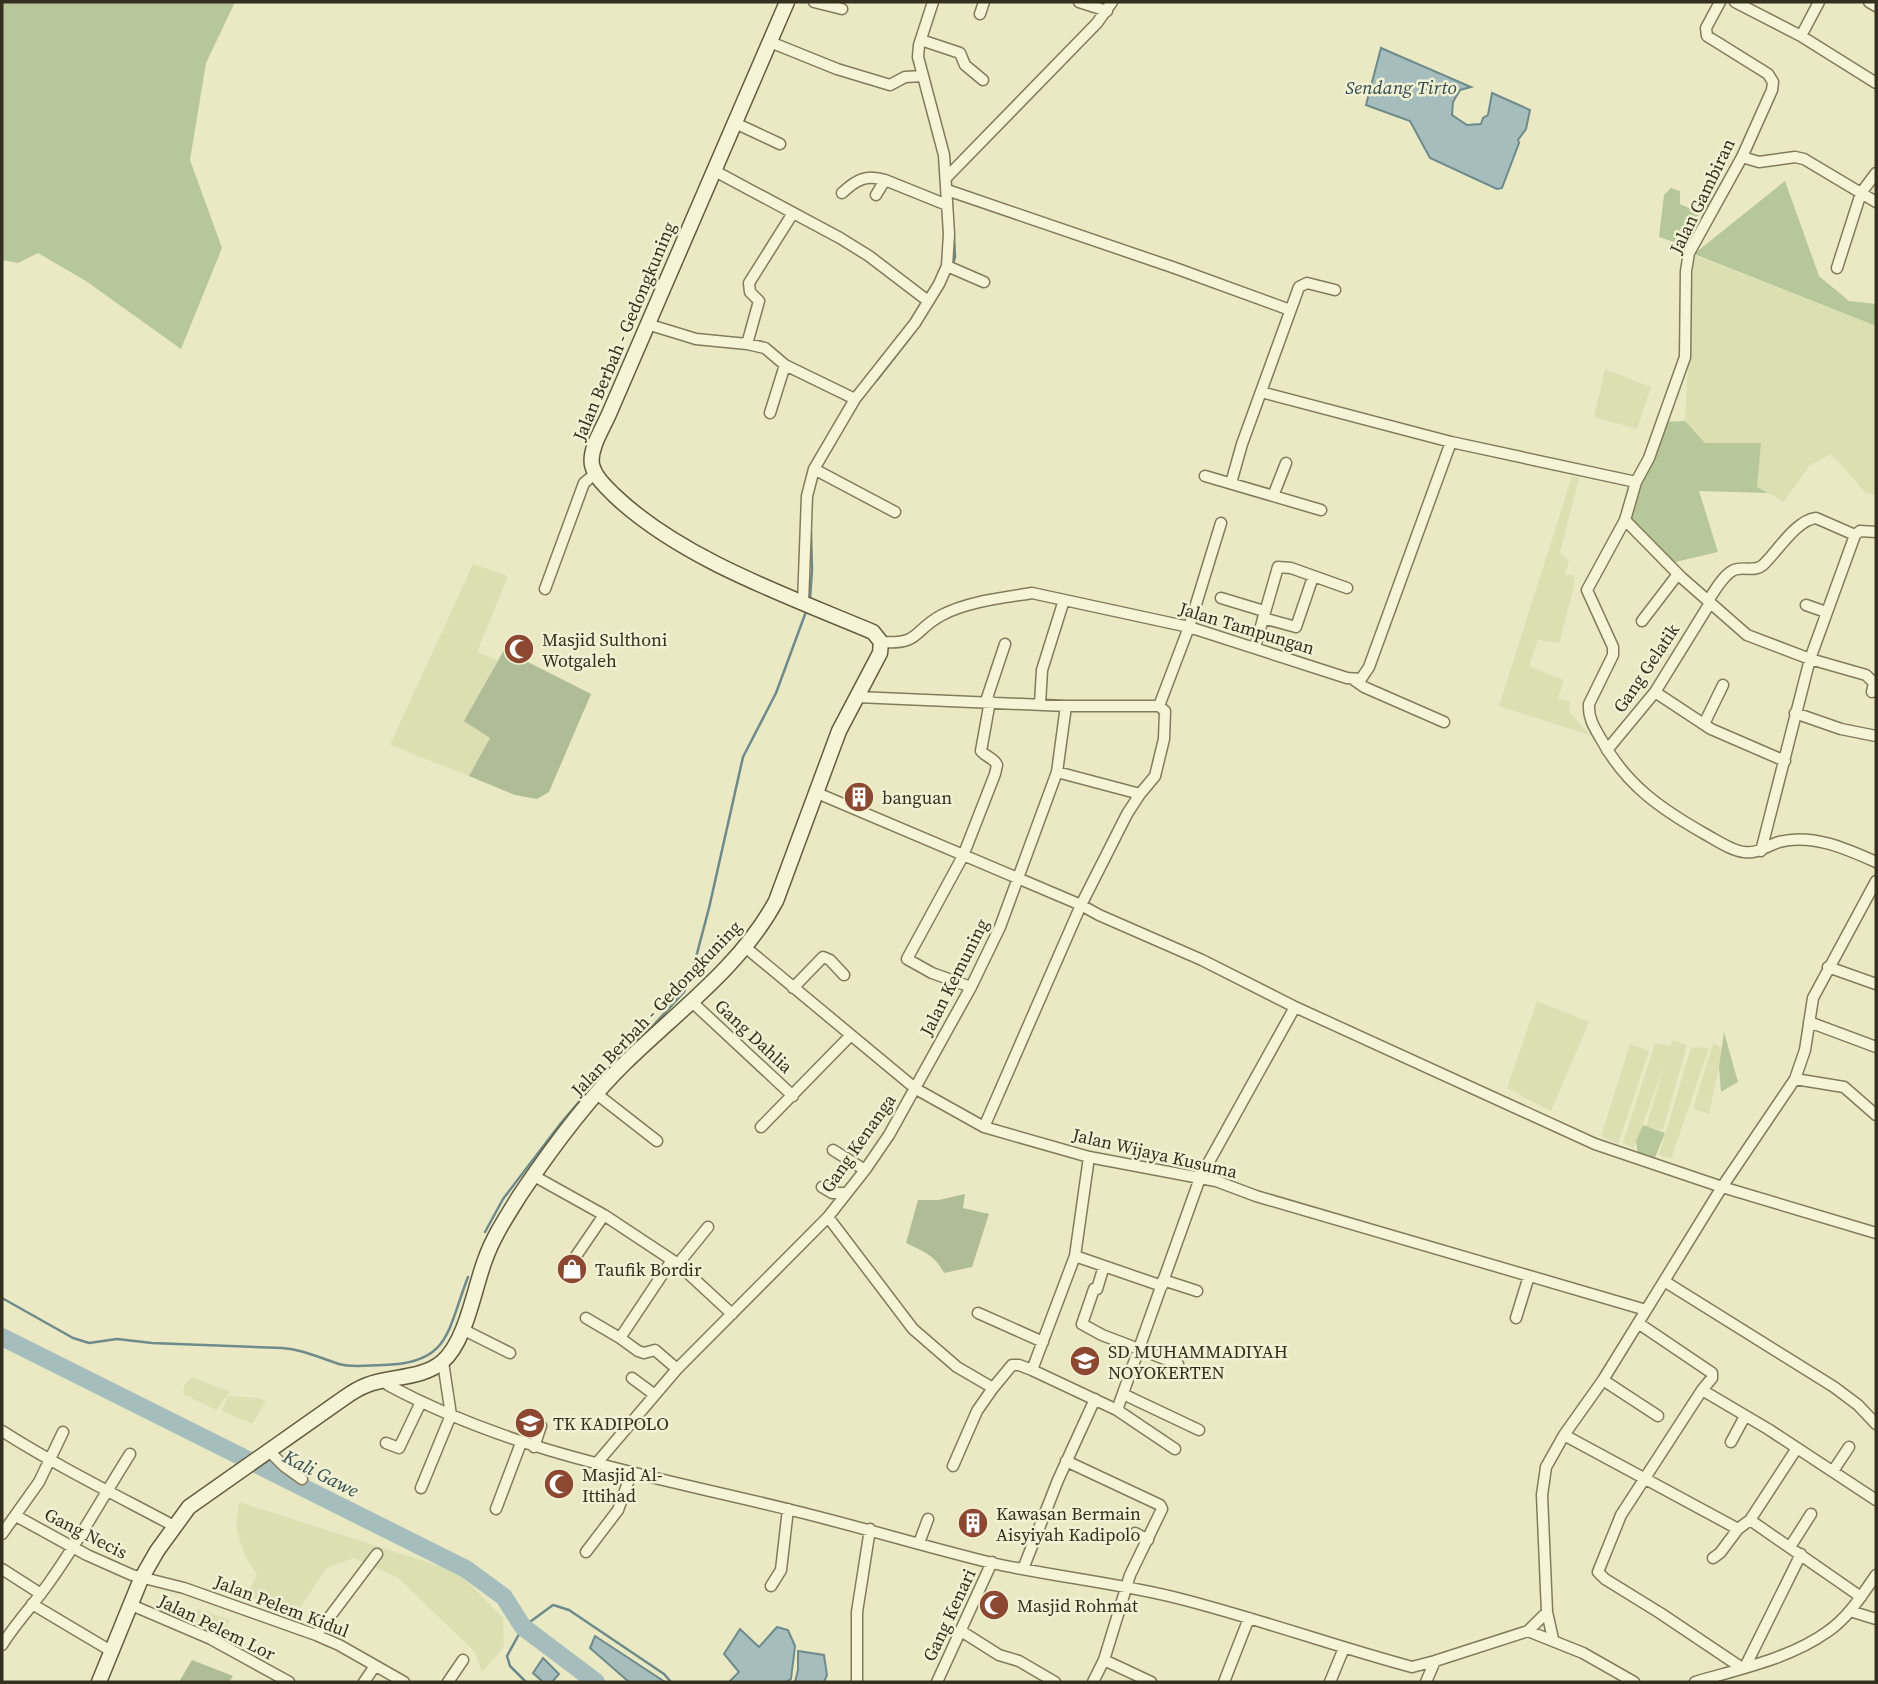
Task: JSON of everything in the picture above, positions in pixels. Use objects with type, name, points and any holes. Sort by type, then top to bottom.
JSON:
[{"type":"main road","name":"Jalan Berbah - Gedongkuning","points":[[596,473],[592,454],[787,2]]},
{"type":"main road","points":[[596,473],[604,485],[635,514],[665,536],[808,605],[873,632],[881,642]]},
{"type":"main road","name":"Jalan Berbah - Gedongkuning","points":[[443,1362],[462,1328],[485,1259],[505,1219],[534,1176],[597,1094],[624,1064],[692,1002],[745,947],[776,901],[839,731],[880,653],[881,642]]},
{"type":"main road","points":[[100,1682],[141,1579],[189,1507],[366,1385],[429,1370],[443,1362]]},
{"type":"street","points":[[814,2],[842,9]]},
{"type":"street","points":[[808,605],[807,496],[817,471],[855,398],[900,342],[952,268],[939,133],[918,57],[933,2]]},
{"type":"street","points":[[980,14],[985,2]]},
{"type":"street","points":[[1079,2],[1110,7]]},
{"type":"street","name":"Jalan Gambiran","points":[[1606,750],[1592,722],[1589,704],[1614,648],[1587,590],[1625,520],[1636,482],[1649,458],[1685,357],[1686,271],[1689,253],[1742,158],[1772,90],[1773,82],[1768,74],[1707,36],[1706,28],[1720,2]]},
{"type":"street","points":[[1735,2],[1801,36],[1876,83]]},
{"type":"street","points":[[1801,36],[1819,2]]},
{"type":"street","points":[[1869,2],[1876,6]]},
{"type":"street","points":[[946,184],[1110,7]]},
{"type":"street","points":[[921,40],[960,53],[965,65],[984,80]]},
{"type":"street","points":[[770,42],[837,69],[890,85],[905,77],[923,76]]},
{"type":"street","points":[[734,123],[780,144]]},
{"type":"street","points":[[1742,158],[1759,162],[1796,157],[1804,159],[1876,202]]},
{"type":"street","points":[[713,170],[869,256],[928,301]]},
{"type":"street","points":[[1837,268],[1861,193],[1876,173]]},
{"type":"street","points":[[842,193],[857,180],[870,176],[947,205]]},
{"type":"street","points":[[876,195],[885,180]]},
{"type":"street","points":[[946,184],[1290,310]]},
{"type":"street","points":[[747,344],[759,301],[750,292],[749,283],[793,212]]},
{"type":"street","points":[[952,268],[984,282]]},
{"type":"street","points":[[1231,483],[1242,444],[1299,287],[1307,283],[1335,290]]},
{"type":"street","points":[[647,324],[696,338],[747,344],[769,350],[785,365],[855,398]]},
{"type":"street","points":[[770,413],[785,365]]},
{"type":"street","points":[[1261,392],[1451,442],[1636,482]]},
{"type":"street","points":[[1354,680],[1365,676],[1369,667],[1451,442]]},
{"type":"street","points":[[1273,496],[1286,463]]},
{"type":"street","points":[[817,471],[895,512]]},
{"type":"street","points":[[545,589],[584,483],[596,473]]},
{"type":"street","points":[[1205,476],[1321,510]]},
{"type":"street","name":"Gang Gelatik","points":[[1606,750],[1655,692],[1726,576],[1733,570],[1761,566],[1810,519],[1825,522],[1855,535]]},
{"type":"street","points":[[1625,520],[1678,574],[1748,635],[1810,659],[1866,675],[1874,683],[1872,692]]},
{"type":"street","points":[[1159,706],[1189,627],[1221,523]]},
{"type":"street","points":[[1761,851],[1795,713],[1826,612],[1855,535],[1860,531],[1876,532]]},
{"type":"street","points":[[1255,647],[1278,567],[1291,568],[1347,589]]},
{"type":"street","points":[[1643,621],[1678,574]]},
{"type":"street","points":[[1221,597],[1296,627],[1313,577]]},
{"type":"street","name":"Jalan Tampungan","points":[[881,642],[904,643],[941,616],[993,600],[1032,593],[1189,627],[1255,647],[1354,680],[1364,687],[1444,722]]},
{"type":"street","points":[[1040,704],[1042,670],[1064,600]]},
{"type":"street","points":[[1806,605],[1826,612]]},
{"type":"street","points":[[971,988],[932,973],[907,959],[964,856],[997,765],[995,760],[981,751],[988,701],[1005,644]]},
{"type":"street","points":[[1704,724],[1723,685]]},
{"type":"street","points":[[1655,692],[1704,724],[1785,761]]},
{"type":"street","points":[[857,696],[1066,706],[1159,706],[1165,711],[1158,769],[1152,782],[1140,794],[1081,905],[984,1127]]},
{"type":"street","name":"Jalan Kemuning","points":[[916,1089],[971,988],[1019,879],[1058,772],[1066,706]]},
{"type":"street","points":[[1795,713],[1847,730],[1876,736]]},
{"type":"street","points":[[1606,750],[1632,784],[1668,813],[1741,853],[1761,851],[1779,842],[1811,841],[1842,847],[1876,862]]},
{"type":"street","points":[[1058,772],[1140,794]]},
{"type":"street","points":[[817,793],[1081,905],[1202,960],[1295,1007],[1595,1144],[1723,1187],[1876,1233]]},
{"type":"street","points":[[1553,1639],[1548,1612],[1543,1480],[1546,1467],[1564,1435],[1604,1380],[1723,1187],[1795,1079],[1805,1050],[1813,998],[1876,881]]},
{"type":"street","name":"Jalan Wijaya Kusuma","points":[[745,947],[916,1089],[984,1127],[1089,1157],[1216,1181],[1256,1196],[1646,1310]]},
{"type":"street","points":[[793,988],[823,957],[830,960],[844,975]]},
{"type":"street","points":[[1828,967],[1876,984]]},
{"type":"street","name":"Gang Dahlia","points":[[692,1002],[793,1096],[850,1036]]},
{"type":"street","points":[[1117,1410],[1200,1178],[1295,1007]]},
{"type":"street","points":[[1809,1022],[1876,1046]]},
{"type":"street","points":[[1795,1079],[1844,1087],[1876,1115]]},
{"type":"street","name":"Gang Kenanga","points":[[596,1464],[677,1369],[828,1217],[865,1170],[916,1089]]},
{"type":"street","points":[[597,1094],[657,1141]]},
{"type":"street","points":[[761,1127],[793,1096]]},
{"type":"street","points":[[833,1150],[865,1170]]},
{"type":"street","points":[[1032,1370],[1075,1256],[1089,1157]]},
{"type":"street","points":[[534,1176],[604,1215],[675,1262],[732,1314]]},
{"type":"street","points":[[822,1187],[832,1193],[846,1193]]},
{"type":"street","points":[[576,1256],[604,1215]]},
{"type":"street","points":[[828,1217],[913,1329],[957,1367],[993,1388]]},
{"type":"street","points":[[620,1338],[675,1262],[708,1227]]},
{"type":"street","points":[[1075,1256],[1197,1291]]},
{"type":"street","points":[[1104,1266],[1082,1324],[1102,1335],[1178,1364]]},
{"type":"street","points":[[1516,1318],[1528,1276]]},
{"type":"street","points":[[1664,1281],[1834,1387],[1858,1405],[1876,1424]]},
{"type":"street","points":[[978,1313],[1043,1342]]},
{"type":"street","points":[[586,1318],[644,1353],[655,1350],[677,1369]]},
{"type":"street","points":[[1638,1323],[1712,1373],[1712,1378],[1621,1515],[1598,1572],[1744,1668]]},
{"type":"street","points":[[462,1328],[510,1353]]},
{"type":"street","points":[[421,1488],[451,1415],[443,1362]]},
{"type":"street","points":[[953,1466],[977,1411],[1012,1365],[1019,1364],[1117,1410],[1175,1449]]},
{"type":"street","points":[[632,1378],[655,1395]]},
{"type":"street","points":[[384,1380],[388,1385],[421,1402],[534,1447],[631,1474],[788,1509],[992,1562],[1177,1598],[1412,1667],[1528,1631],[1548,1612]]},
{"type":"street","points":[[1604,1380],[1658,1416]]},
{"type":"street","points":[[1702,1390],[1876,1500]]},
{"type":"street","points":[[1123,1394],[1199,1430]]},
{"type":"street","points":[[1023,1569],[1066,1461],[1095,1399]]},
{"type":"street","points":[[386,1443],[399,1448],[421,1402]]},
{"type":"street","points":[[1731,1442],[1745,1416]]},
{"type":"street","points":[[534,1447],[541,1426]]},
{"type":"street","points":[[2,1432],[49,1461],[174,1526]]},
{"type":"street","points":[[2,1534],[39,1482],[63,1432]]},
{"type":"street","points":[[1564,1435],[1738,1529]]},
{"type":"street","points":[[496,1509],[521,1443]]},
{"type":"street","points":[[1833,1471],[1849,1447]]},
{"type":"street","points":[[1713,1558],[1749,1520],[1797,1448]]},
{"type":"street","points":[[266,1452],[302,1479]]},
{"type":"street","points":[[2,1646],[14,1625],[41,1594],[74,1547],[130,1454]]},
{"type":"street","points":[[1066,1461],[1160,1505],[1160,1515],[1126,1588],[1104,1660],[1093,1682]]},
{"type":"street","points":[[586,1552],[618,1510],[631,1474]]},
{"type":"street","points":[[771,1586],[781,1570],[788,1509]]},
{"type":"street","points":[[1790,1547],[1811,1514]]},
{"type":"street","name":"Gang Necis","points":[[16,1516],[141,1579]]},
{"type":"street","points":[[919,1543],[928,1519]]},
{"type":"street","points":[[1749,1520],[1861,1597]]},
{"type":"street","points":[[857,1682],[857,1612],[870,1529]]},
{"type":"street","points":[[1135,1533],[1148,1540]]},
{"type":"street","points":[[316,1635],[377,1554]]},
{"type":"street","points":[[1744,1668],[1801,1554]]},
{"type":"street","name":"Gang Kenari","points":[[937,1682],[992,1562]]},
{"type":"street","points":[[2,1569],[41,1594]]},
{"type":"street","points":[[1695,1682],[1782,1655],[1812,1641],[1850,1612],[1876,1574]]},
{"type":"street","name":"Jalan Pelem Kidul","points":[[141,1579],[184,1588],[316,1635],[404,1682]]},
{"type":"street","points":[[32,1604],[111,1651]]},
{"type":"street","name":"Jalan Pelem Lor","points":[[129,1604],[211,1639],[289,1682]]},
{"type":"street","points":[[1850,1612],[1876,1619]]},
{"type":"street","points":[[1224,1682],[1249,1618]]},
{"type":"street","points":[[961,1631],[999,1655],[1019,1661],[1055,1682]]},
{"type":"street","points":[[1528,1631],[1553,1639],[1634,1682]]},
{"type":"street","points":[[1330,1682],[1344,1648]]},
{"type":"street","points":[[448,1682],[463,1660]]},
{"type":"street","points":[[1104,1660],[1151,1682]]},
{"type":"street","points":[[1426,1682],[1434,1661]]},
{"type":"street","points":[[364,1682],[375,1666]]},
{"type":"green space","points":[[2,2],[235,2],[206,63],[190,160],[222,248],[181,349],[86,281],[38,253],[18,263],[2,260]]},
{"type":"green space","points":[[1785,181],[1819,276],[1849,301],[1876,304],[1876,326],[1694,254]]},
{"type":"green space","points":[[1671,188],[1680,191],[1680,204],[1691,209],[1695,201],[1702,198],[1709,201],[1719,192],[1714,206],[1699,215],[1683,236],[1674,242],[1659,237],[1664,195]]},
{"type":"green space","points":[[1694,255],[1876,326],[1876,495],[1865,492],[1831,454],[1809,466],[1784,502],[1757,487],[1704,443],[1685,421]]},
{"type":"green space","points":[[1605,369],[1651,387],[1637,429],[1594,417]]},
{"type":"green space","points":[[1685,421],[1705,443],[1761,443],[1757,487],[1768,493],[1699,491],[1718,552],[1667,564],[1629,523],[1663,422]]},
{"type":"green space","points":[[1572,476],[1579,478],[1560,553],[1569,561],[1565,574],[1575,576],[1573,591],[1559,643],[1538,640],[1529,666],[1564,680],[1558,698],[1570,702],[1569,711],[1590,735],[1499,706]]},
{"type":"green space","points":[[473,564],[508,576],[477,652],[498,660],[465,721],[491,738],[469,776],[390,745]]},
{"type":"green space","points":[[504,650],[591,694],[549,792],[537,799],[515,795],[469,776],[490,738],[464,721]]},
{"type":"green space","points":[[1537,1001],[1589,1022],[1551,1111],[1507,1088]]},
{"type":"green space","points":[[1724,1032],[1738,1082],[1721,1092],[1719,1067]]},
{"type":"green space","points":[[1672,1040],[1687,1045],[1663,1130],[1646,1127],[1665,1063],[1634,1148],[1623,1143],[1655,1043],[1671,1046]]},
{"type":"green space","points":[[1713,1043],[1723,1048],[1709,1114],[1693,1109]]},
{"type":"green space","points":[[1630,1044],[1649,1051],[1618,1144],[1601,1136]]},
{"type":"green space","points":[[1691,1047],[1709,1048],[1671,1159],[1659,1155]]},
{"type":"green space","points":[[1643,1125],[1665,1133],[1654,1160],[1638,1155],[1636,1141]]},
{"type":"green space","points":[[965,1194],[963,1208],[989,1214],[972,1267],[944,1273],[933,1258],[906,1243],[918,1200],[939,1200]]},
{"type":"green space","points":[[192,1377],[230,1392],[216,1410],[183,1394],[184,1386]]},
{"type":"green space","points":[[228,1396],[266,1401],[252,1424],[222,1411]]},
{"type":"green space","points":[[239,1502],[458,1572],[503,1618],[504,1647],[482,1672],[475,1652],[397,1577],[354,1558],[327,1568],[295,1615],[279,1612],[247,1595],[257,1575],[244,1554],[236,1527]]},
{"type":"green space","points":[[198,1609],[230,1620],[216,1645],[188,1629]]},
{"type":"green space","points":[[192,1660],[233,1676],[229,1682],[179,1682]]},
{"type":"water","name":"Sendang Tirto","points":[[1381,48],[1471,87],[1460,90],[1453,102],[1452,115],[1467,125],[1481,124],[1483,118],[1488,115],[1492,93],[1530,110],[1526,129],[1518,140],[1502,188],[1497,189],[1430,158],[1410,121],[1366,105]]},
{"type":"water","points":[[777,1627],[788,1630],[795,1646],[791,1679],[786,1682],[729,1682],[739,1672],[724,1654],[740,1629],[759,1647]]},
{"type":"water","points":[[595,1636],[665,1682],[629,1682],[590,1648]]},
{"type":"water","points":[[798,1651],[824,1655],[827,1675],[824,1682],[795,1682]]},
{"type":"water","points":[[543,1658],[559,1674],[552,1682],[543,1682],[533,1673]]},
{"type":"waterway","points":[[953,264],[954,236]]},
{"type":"waterway","points":[[877,380],[909,339]]},
{"type":"waterway","points":[[810,599],[811,532]]},
{"type":"waterway","points":[[485,1232],[503,1199],[561,1123],[612,1063],[650,1029],[684,992],[709,908],[743,757],[776,693],[807,609]]},
{"type":"waterway","points":[[2,1298],[73,1338],[89,1343],[117,1339],[282,1348],[344,1365],[383,1365],[405,1363],[434,1351],[450,1328],[468,1277]]},
{"type":"waterway","name":"Kali Gawe","points":[[2,1337],[466,1569],[504,1597],[523,1627],[596,1682]]},
{"type":"waterway","points":[[526,1682],[510,1666],[507,1656],[523,1627],[553,1605],[569,1610],[664,1674],[671,1682]]},
{"type":"place","name":"Masjid Sulthoni Wotgaleh","points":[[519,649]]},
{"type":"place","name":"banguan","points":[[859,797]]},
{"type":"place","name":"Taufik Bordir","points":[[572,1269]]},
{"type":"place","name":"SD MUHAMMADIYAH NOYOKERTEN","points":[[1085,1361]]},
{"type":"place","name":"TK KADIPOLO","points":[[530,1423]]},
{"type":"place","name":"Masjid Al- Ittihad","points":[[559,1484]]},
{"type":"place","name":"Kawasan Bermain Aisyiyah Kadipolo","points":[[973,1523]]},
{"type":"place","name":"Masjid Rohmat","points":[[994,1605]]}]
